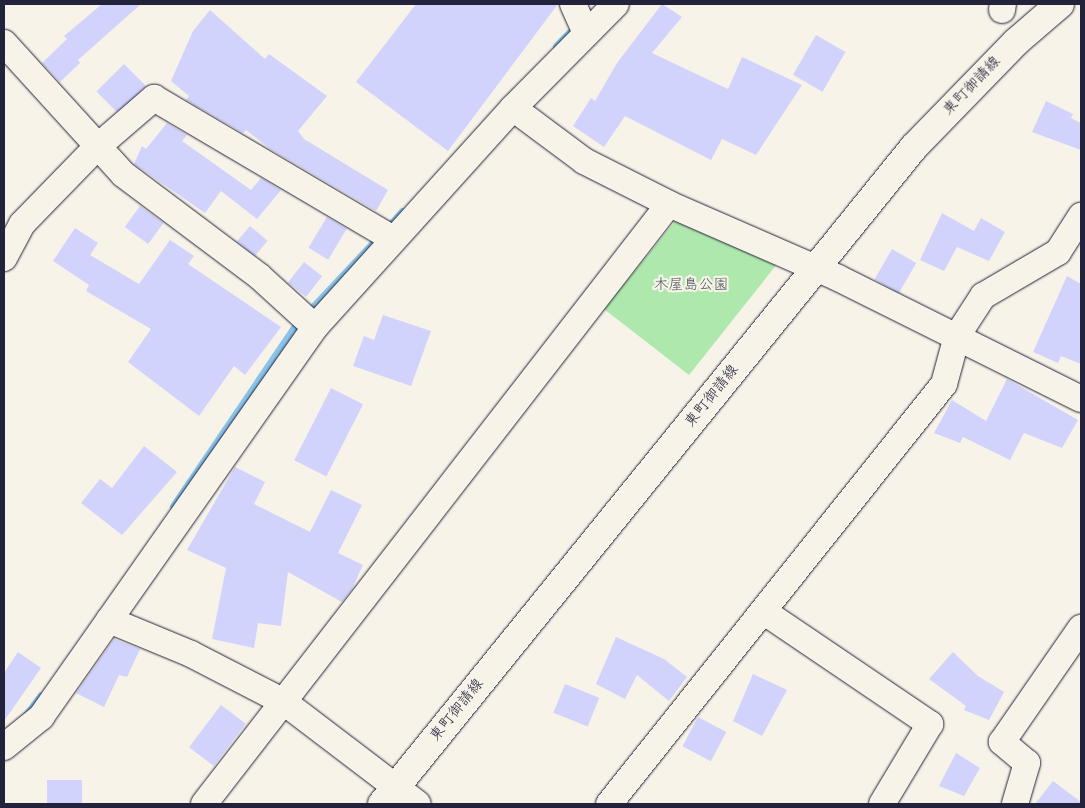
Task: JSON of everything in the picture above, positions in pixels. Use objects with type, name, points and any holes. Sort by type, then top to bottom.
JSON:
[{"type":"street","points":[[573,4],[586,32]]},
{"type":"street","points":[[4,747],[41,717],[315,327],[392,238],[513,108],[586,32],[616,4]]},
{"type":"street","name":"東町御請線","points":[[389,796],[914,147],[1016,42],[1060,4]]},
{"type":"street","points":[[4,43],[96,148],[123,174],[260,277],[315,327]]},
{"type":"street","points":[[4,258],[22,224],[96,148],[154,98],[392,238]]},
{"type":"street","points":[[513,108],[584,161],[669,204],[816,268],[957,336],[1081,399]]},
{"type":"street","points":[[204,804],[669,204]]},
{"type":"street","points":[[609,804],[944,384],[957,336],[983,296],[1058,252],[1081,216]]},
{"type":"street","points":[[763,611],[930,724],[882,804]]},
{"type":"street","points":[[109,620],[191,654],[284,702],[389,796],[418,804]]},
{"type":"street","points":[[1015,804],[1027,763],[1002,742],[1081,628]]},
{"type":"green space","name":"木屋島公園","points":[[677,219],[777,264],[689,375],[604,309]]},
{"type":"building","points":[[102,4],[141,4],[78,60],[80,63],[60,82],[42,63],[67,39],[64,36]]},
{"type":"building","points":[[416,4],[558,4],[448,151],[356,82]]},
{"type":"building","points":[[662,4],[682,17],[652,53],[728,89],[742,57],[802,85],[756,155],[722,139],[711,160],[625,116],[604,147],[573,126],[591,98],[595,101],[617,63]]},
{"type":"building","points":[[210,10],[265,59],[269,54],[327,96],[298,131],[304,139],[388,190],[376,211],[270,149],[246,130],[243,133],[186,100],[189,96],[171,81],[193,31]]},
{"type":"building","points":[[816,35],[845,52],[822,92],[793,75]]},
{"type":"building","points":[[124,64],[146,86],[118,113],[96,92]]},
{"type":"building","points":[[1046,101],[1073,114],[1071,118],[1081,123],[1081,150],[1032,132]]},
{"type":"building","points":[[167,123],[187,135],[182,141],[251,190],[261,178],[281,190],[257,219],[221,191],[205,213],[134,164],[142,146],[146,149]]},
{"type":"building","points":[[140,206],[163,223],[148,244],[125,227]]},
{"type":"building","points":[[942,213],[974,231],[981,218],[1005,232],[989,261],[957,247],[944,271],[920,260]]},
{"type":"building","points":[[327,217],[347,229],[328,260],[308,248]]},
{"type":"building","points":[[250,226],[268,241],[255,256],[237,241]]},
{"type":"building","points":[[75,228],[98,243],[90,255],[139,284],[170,240],[194,256],[188,264],[281,327],[245,375],[234,366],[199,416],[128,362],[151,329],[86,291],[89,285],[53,261]]},
{"type":"building","points":[[892,249],[916,263],[899,293],[874,279]]},
{"type":"building","points":[[304,262],[322,276],[306,297],[288,282]]},
{"type":"building","points":[[1067,276],[1081,284],[1081,364],[1061,356],[1058,363],[1033,352]]},
{"type":"building","points":[[383,315],[431,331],[411,386],[353,366],[364,336],[374,340]]},
{"type":"building","points":[[1007,379],[1078,420],[1062,448],[1024,433],[1010,460],[963,437],[960,443],[934,433],[952,400],[986,421]]},
{"type":"building","points":[[331,388],[363,404],[326,477],[294,460]]},
{"type":"building","points":[[144,446],[177,472],[122,535],[81,503],[100,479],[112,488]]},
{"type":"building","points":[[235,467],[265,482],[254,504],[310,532],[331,490],[362,505],[338,553],[363,565],[352,589],[342,602],[288,572],[281,626],[258,623],[254,648],[212,639],[226,568],[187,550]]},
{"type":"building","points":[[616,637],[664,659],[687,677],[669,701],[637,675],[625,699],[596,684]]},
{"type":"building","points":[[114,639],[140,649],[127,677],[119,675],[104,707],[76,693]]},
{"type":"building","points":[[18,652],[41,668],[4,721],[4,673]]},
{"type":"building","points":[[953,652],[978,676],[1004,692],[989,720],[964,710],[966,706],[929,679]]},
{"type":"building","points":[[753,674],[787,690],[762,736],[733,721]]},
{"type":"building","points":[[565,684],[599,698],[588,727],[553,713]]},
{"type":"building","points":[[221,705],[246,724],[214,766],[189,747]]},
{"type":"building","points":[[698,717],[726,732],[711,761],[683,746]]},
{"type":"building","points":[[956,753],[980,768],[964,796],[939,786]]},
{"type":"building","points":[[47,780],[82,780],[82,804],[47,804]]},
{"type":"building","points":[[1053,781],[1081,802],[1081,804],[1035,804]]},
{"type":"waterway","points":[[556,46],[576,25]]},
{"type":"waterway","points":[[386,229],[402,211]]},
{"type":"waterway","points":[[307,313],[378,237]]},
{"type":"waterway","points":[[173,506],[299,320]]},
{"type":"waterway","points":[[25,716],[41,695]]}]
